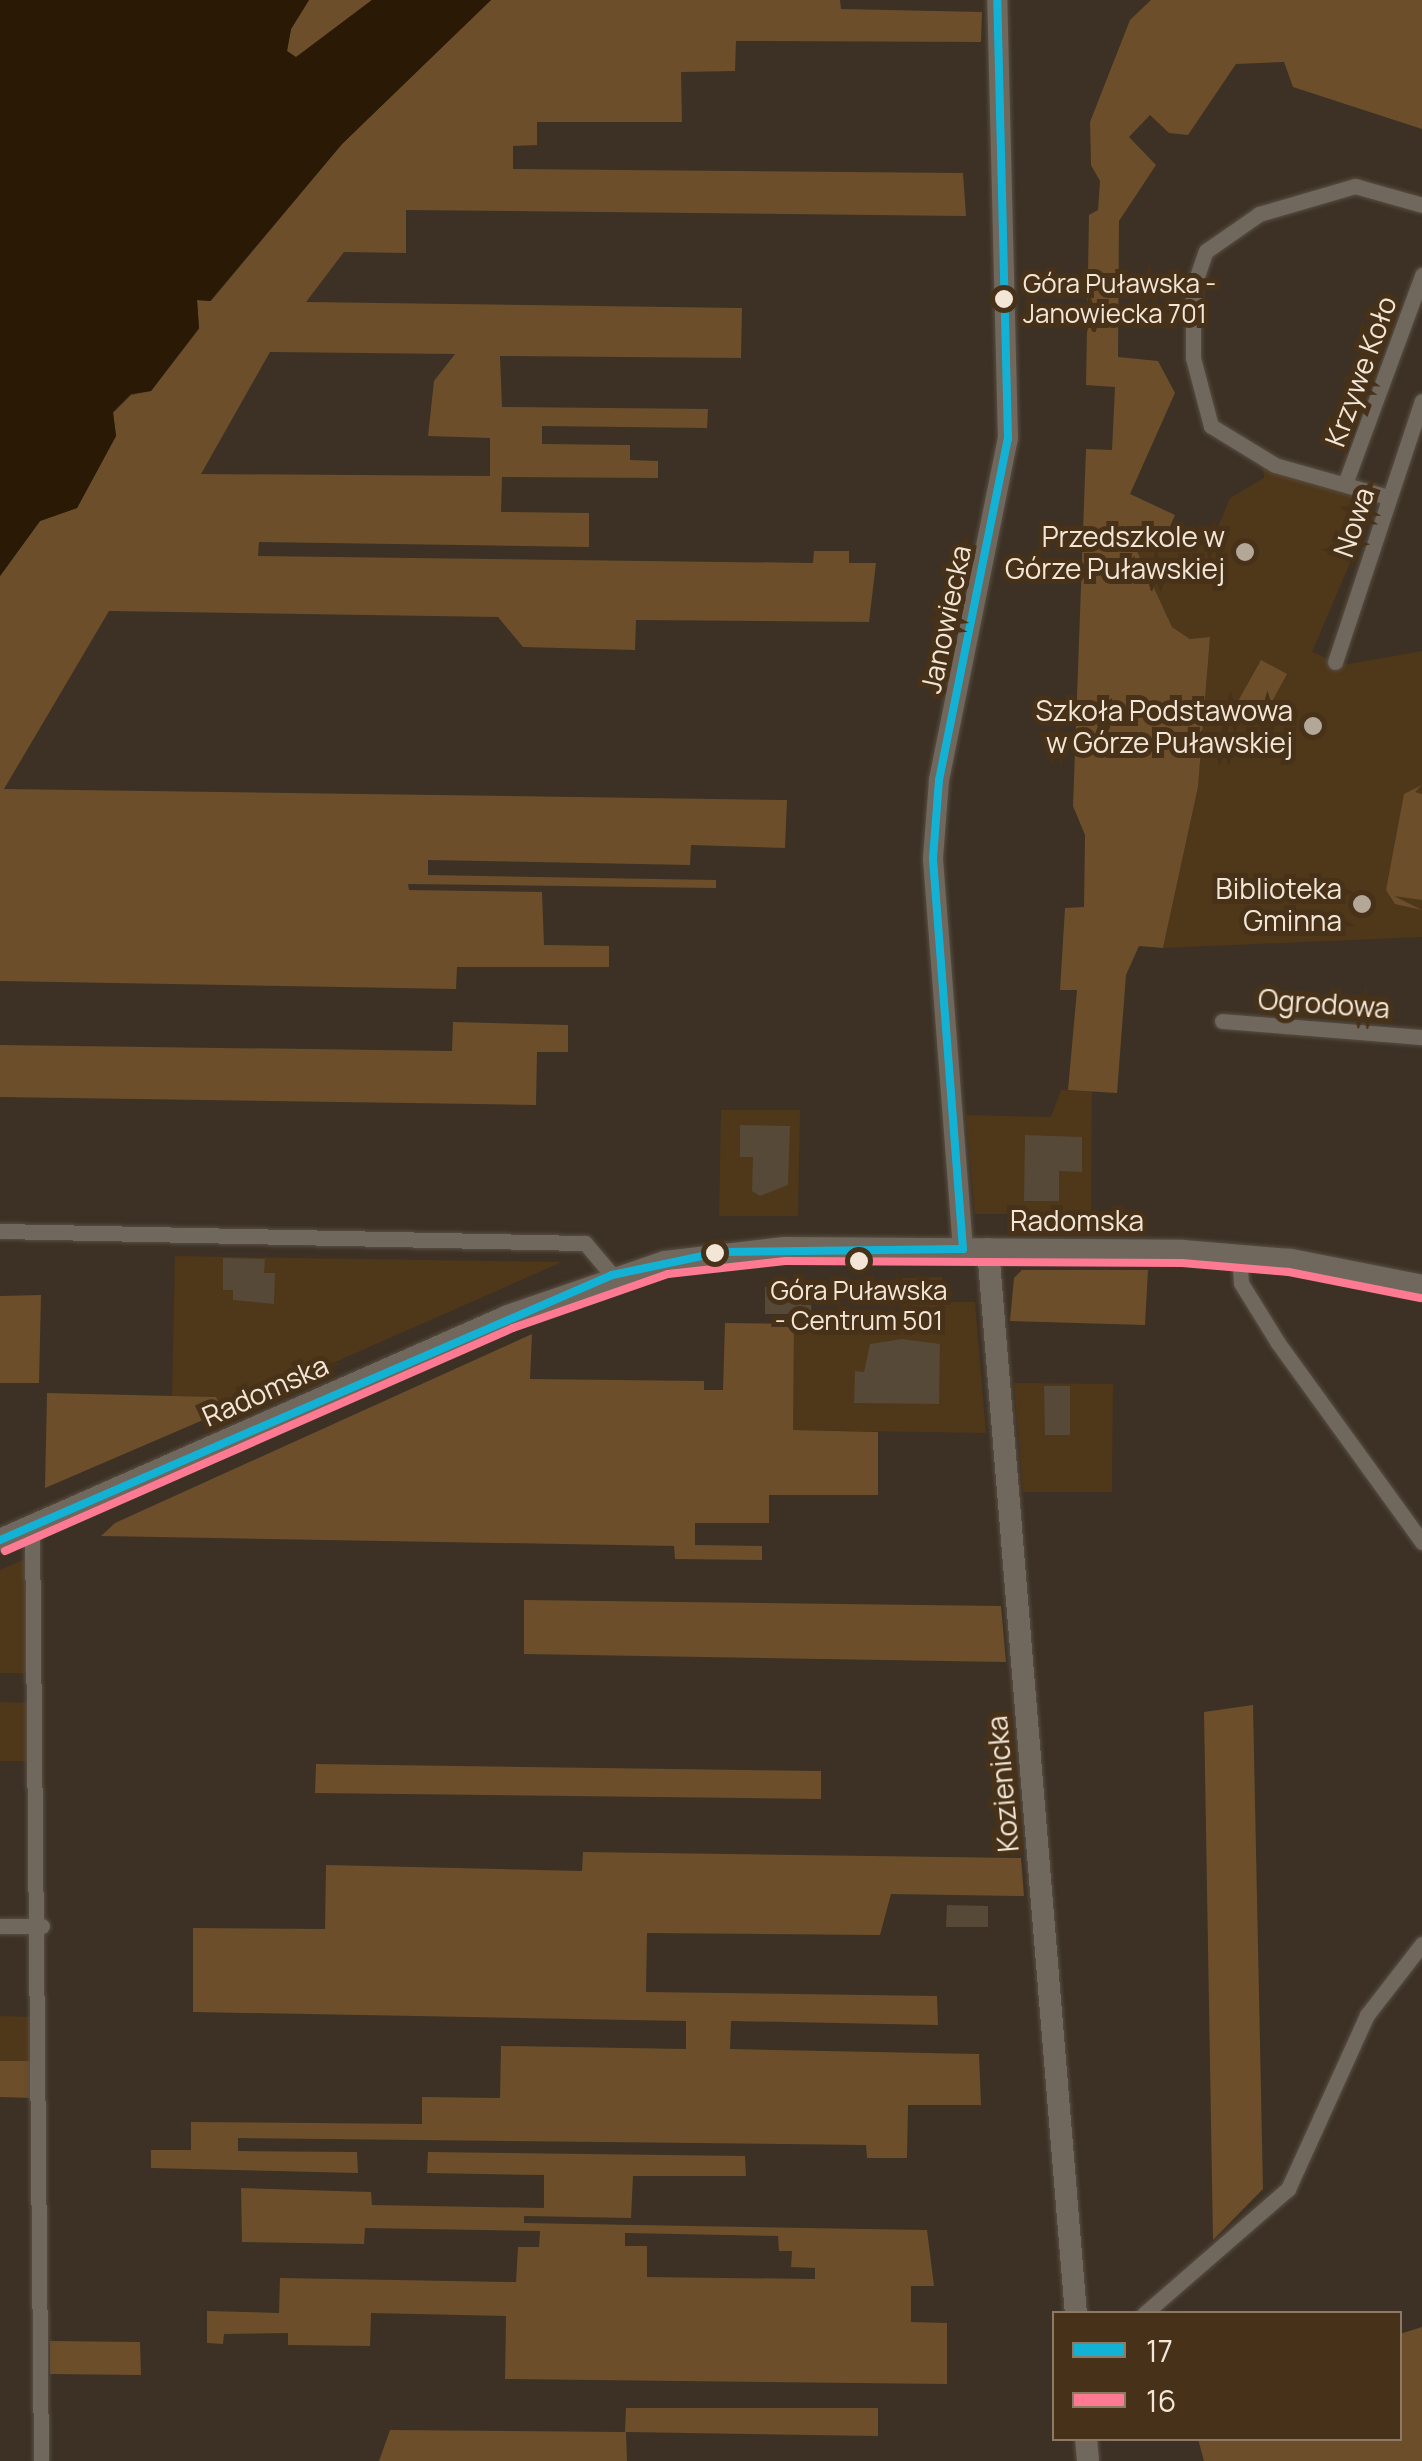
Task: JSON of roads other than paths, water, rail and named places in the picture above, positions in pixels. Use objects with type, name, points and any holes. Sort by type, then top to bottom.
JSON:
[{"type":"main road","name":"Radomska","points":[[0,1540],[612,1275],[721,1252],[963,1249],[1239,1254],[1422,1286]]},
{"type":"main road","name":"Kozienicka","points":[[988,1250],[1076,2311]]},
{"type":"street","name":"Janowiecka","points":[[963,1249],[934,844],[939,780],[1008,438],[997,0]]},
{"type":"street","name":"Krzywe Koło","points":[[1388,497],[1346,480],[1275,465],[1211,426],[1192,358],[1194,288],[1206,251],[1258,214],[1355,186],[1422,205]]},
{"type":"street","name":"Krzywe Koło","points":[[1346,480],[1422,278]]},
{"type":"street","name":"Nowa","points":[[1335,662],[1422,400]]},
{"type":"street","name":"Ogrodowa","points":[[1222,1021],[1422,1037]]},
{"type":"street","points":[[0,1231],[586,1242],[612,1275]]},
{"type":"street","points":[[1239,1254],[1241,1283],[1278,1343],[1422,1542]]},
{"type":"street","points":[[32,1526],[42,1926],[41,2461]]},
{"type":"street","points":[[0,1926],[42,1926]]},
{"type":"street","points":[[1147,2311],[1288,2189],[1367,2014],[1422,1944]]},
{"type":"place","name":"Góra Puławska - Janowiecka 701","points":[[1004,299]]},
{"type":"place","name":"Przedszkole w Górze Puławskiej","points":[[1245,552]]},
{"type":"place","name":"Szkoła Podstawowa w Górze Puławskiej","points":[[1313,726]]},
{"type":"place","name":"Biblioteka Gminna","points":[[1362,904]]},
{"type":"place","name":"Góra Puławska - Centrum 501","points":[[859,1261]]}]
